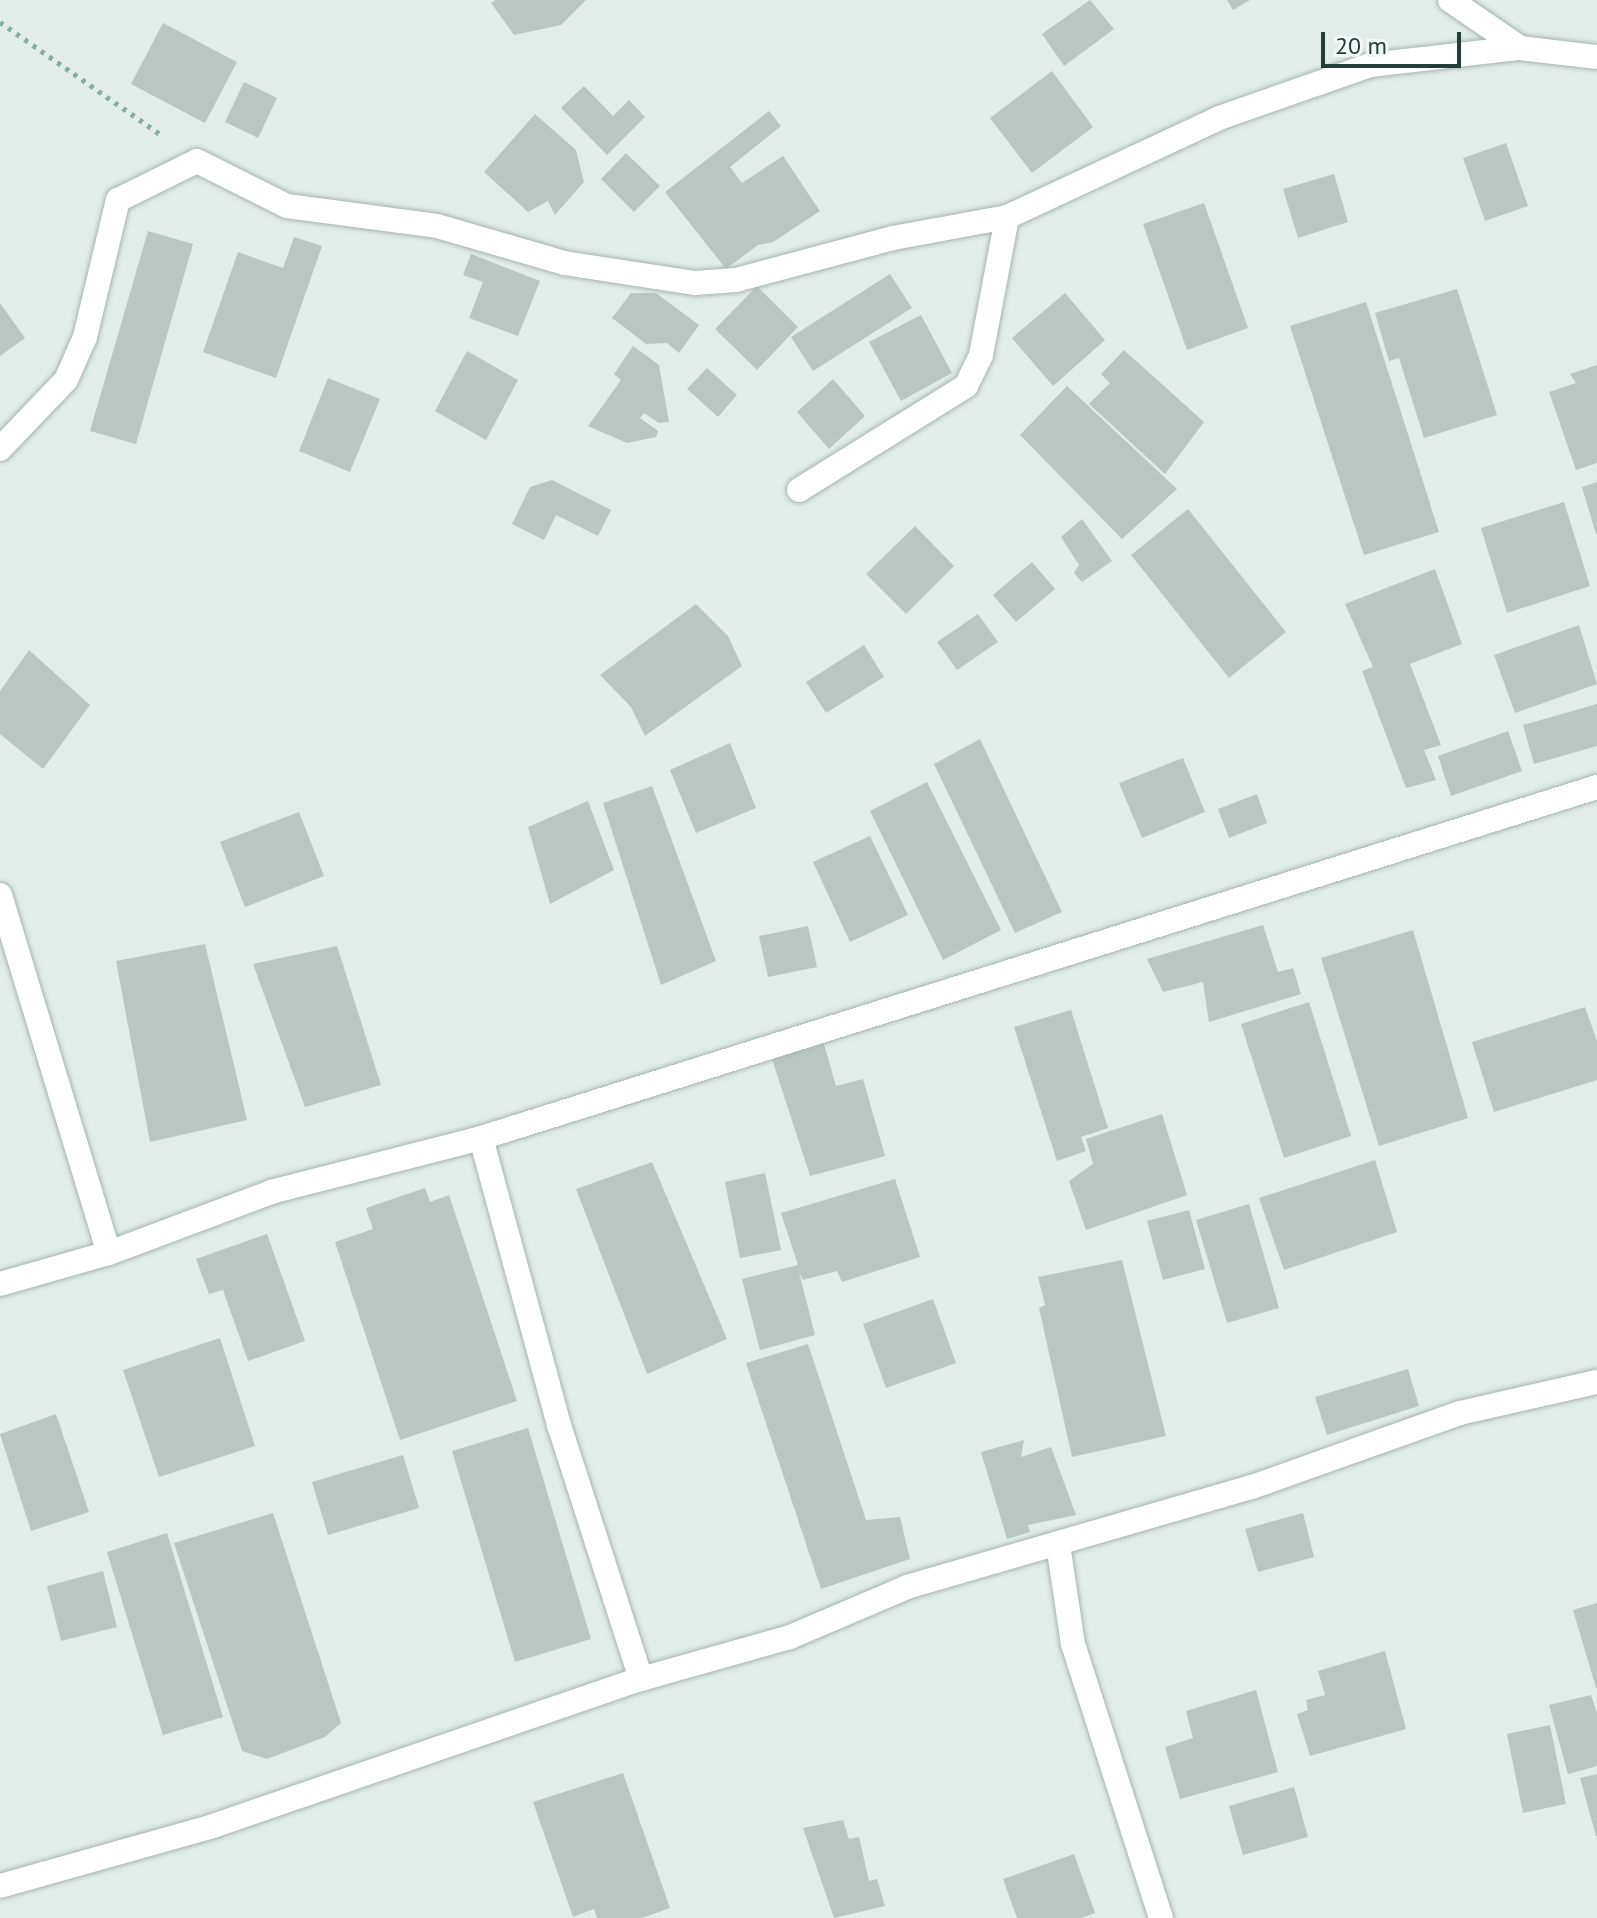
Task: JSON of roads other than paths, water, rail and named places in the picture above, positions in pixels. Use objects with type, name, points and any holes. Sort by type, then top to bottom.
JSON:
[{"type":"street","points":[[1450,0],[1520,48]]},
{"type":"street","points":[[0,449],[66,380],[85,337],[118,200],[197,161],[287,206],[437,226],[564,263],[695,283],[736,280],[893,238],[1007,217],[1219,118],[1370,65],[1520,48],[1597,57]]},
{"type":"street","points":[[799,490],[966,386],[981,355],[1007,217]]},
{"type":"street","points":[[0,1284],[109,1253],[271,1192],[481,1138],[1597,787]]},
{"type":"street","points":[[0,895],[109,1253]]},
{"type":"street","points":[[481,1138],[559,1425],[641,1679]]},
{"type":"street","points":[[0,1886],[213,1826],[641,1679],[790,1637],[907,1587],[1252,1487],[1460,1413],[1597,1382]]},
{"type":"street","points":[[1058,1544],[1073,1644],[1161,1918]]}]
